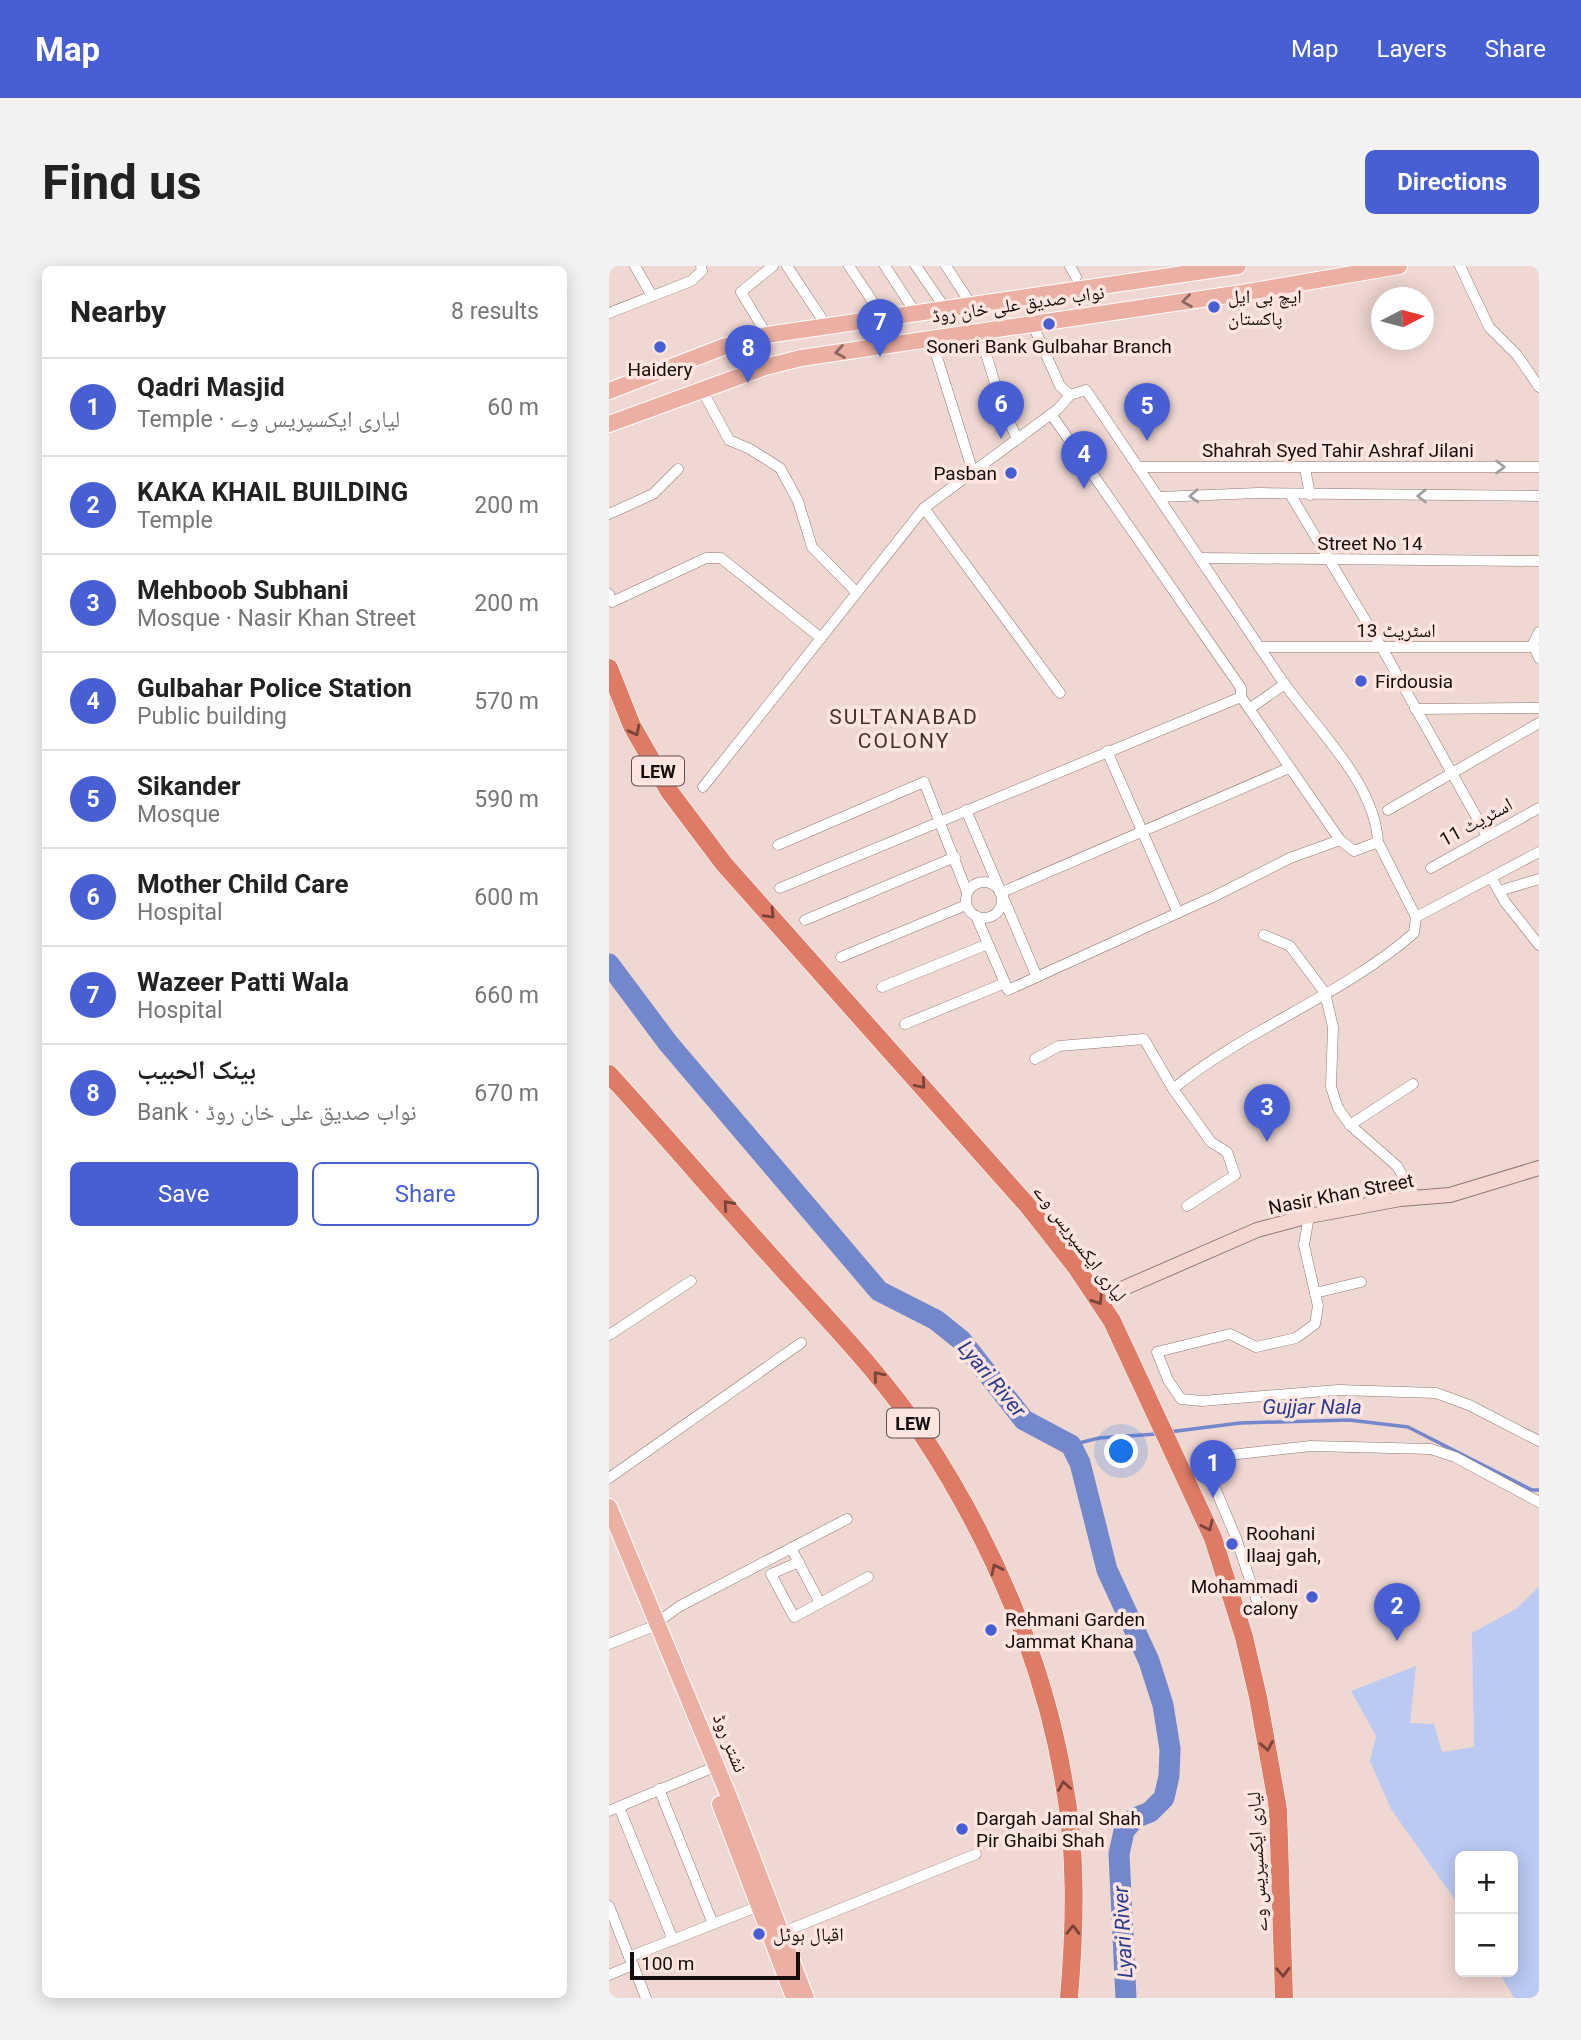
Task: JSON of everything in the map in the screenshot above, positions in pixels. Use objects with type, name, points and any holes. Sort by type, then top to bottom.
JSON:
[{"type":"highway","name":"لیاری ایکسپریس وے","points":[[609,668],[632,726],[669,791],[724,864],[1028,1206],[1076,1267],[1112,1321],[1213,1538],[1244,1636],[1278,1810],[1284,1998]]},
{"type":"highway","name":"LEW","points":[[609,1074],[847,1337],[888,1388],[949,1480],[986,1549],[1026,1644],[1048,1713],[1065,1783],[1073,1890],[1069,1998]]},
{"type":"main road","name":"نواب صدیق علی خان روڈ","points":[[609,391],[723,347],[768,335],[1238,266]]},
{"type":"main road","name":"نواب صدیق علی خان روڈ","points":[[609,424],[765,367],[801,358],[1242,293],[1399,266]]},
{"type":"main road","name":"نشتر روڈ","points":[[609,1507],[794,1998]]},
{"type":"main road","name":"نشتر روڈ","points":[[609,1534],[654,1625],[806,1998]]},
{"type":"street","points":[[635,266],[652,296]]},
{"type":"street","points":[[609,313],[691,281],[702,271],[701,266]]},
{"type":"street","points":[[768,335],[741,292],[773,266]]},
{"type":"street","points":[[787,266],[826,325]]},
{"type":"street","points":[[849,266],[883,317]]},
{"type":"street","points":[[885,266],[915,312]]},
{"type":"street","points":[[916,266],[945,308]]},
{"type":"street","points":[[946,266],[971,304]]},
{"type":"street","points":[[1070,266],[1076,276]]},
{"type":"street","points":[[1460,266],[1489,327],[1517,355],[1539,387]]},
{"type":"street","points":[[1032,323],[1060,386],[1070,395]]},
{"type":"street","points":[[979,331],[1001,403],[1017,439]]},
{"type":"street","points":[[931,338],[973,472]]},
{"type":"street","points":[[702,390],[729,440],[751,449],[780,468],[798,501],[812,547],[857,593]]},
{"type":"street","points":[[703,787],[924,508],[1051,414],[1070,395],[1086,390],[1259,647],[1323,732],[1364,794],[1377,821],[1378,842],[1416,917],[1414,933],[1396,950],[1208,1060],[1173,1089]]},
{"type":"street","points":[[1051,414],[1241,688],[1241,697],[1340,840],[1355,851],[1378,842]]},
{"type":"street","name":"Shahrah Syed Tahir Ashraf Jilani","points":[[1137,467],[1539,467]]},
{"type":"street","points":[[1305,468],[1310,495]]},
{"type":"street","points":[[609,514],[653,494],[678,470]]},
{"type":"street","points":[[1159,498],[1290,494],[1539,496]]},
{"type":"street","points":[[1290,494],[1332,561],[1486,834]]},
{"type":"street","points":[[924,508],[1060,692]]},
{"type":"street","points":[[609,594],[612,602],[706,558],[721,558],[821,638]]},
{"type":"street","name":"Street No 14","points":[[1201,558],[1539,561]]},
{"type":"street","points":[[1539,632],[1533,648],[1539,658]]},
{"type":"street","name":"اسٹریٹ 13","points":[[1259,647],[1533,648]]},
{"type":"street","points":[[1249,709],[1285,684]]},
{"type":"street","points":[[780,888],[1241,697]]},
{"type":"street","points":[[1415,709],[1539,708]]},
{"type":"street","points":[[1388,810],[1539,723]]},
{"type":"street","points":[[1107,751],[1178,913]]},
{"type":"street","points":[[1000,893],[1289,768]]},
{"type":"street","points":[[778,845],[924,782],[967,892],[966,905],[976,916],[1008,990],[1178,913],[1290,858],[1340,840]]},
{"type":"street","name":"اسٹریٹ 11","points":[[1431,868],[1486,834],[1539,808]]},
{"type":"street","points":[[966,810],[1037,978]]},
{"type":"street","points":[[1416,917],[1539,852]]},
{"type":"street","points":[[805,920],[954,857]]},
{"type":"street","points":[[1499,891],[1538,878]]},
{"type":"street","points":[[1492,879],[1539,945]]},
{"type":"street","points":[[967,892],[975,883],[985,882],[996,887],[1000,893],[1002,900],[997,911],[988,917],[976,916]]},
{"type":"street","points":[[841,957],[966,905]]},
{"type":"street","points":[[1264,935],[1290,946],[1325,993],[1333,1027],[1332,1087],[1338,1108],[1350,1125],[1397,1166],[1416,1198]]},
{"type":"street","points":[[882,986],[988,944]]},
{"type":"street","points":[[905,1024],[1005,983]]},
{"type":"street","points":[[1035,1059],[1059,1046],[1143,1039],[1173,1089],[1211,1142],[1227,1152],[1235,1175],[1187,1206]]},
{"type":"street","points":[[1350,1125],[1413,1084]]},
{"type":"street","name":"Nasir Khan Street","points":[[1117,1291],[1257,1230],[1309,1216],[1450,1195],[1539,1168]]},
{"type":"street","points":[[1309,1216],[1304,1245],[1315,1293],[1318,1315],[1315,1324],[1296,1338],[1256,1347],[1230,1334],[1157,1352],[1178,1396],[1189,1402],[1338,1390],[1436,1393],[1469,1405],[1539,1441]]},
{"type":"street","points":[[609,1335],[691,1281]]},
{"type":"street","points":[[1315,1293],[1361,1282]]},
{"type":"street","points":[[609,1478],[801,1343]]},
{"type":"street","points":[[1259,1607],[1236,1538],[1208,1471],[1208,1461],[1212,1457],[1325,1446],[1431,1449],[1455,1457],[1539,1502]]},
{"type":"street","points":[[609,1644],[654,1625],[680,1606],[847,1519]]},
{"type":"street","points":[[791,1548],[820,1603]]},
{"type":"street","points":[[799,1562],[771,1574],[794,1616],[868,1577]]},
{"type":"street","points":[[673,1940],[614,1809],[707,1770]]},
{"type":"street","points":[[659,1790],[713,1924]]},
{"type":"street","points":[[781,1933],[976,1854]]},
{"type":"street","points":[[609,1906],[646,1998]]},
{"type":"street","points":[[609,1975],[673,1940],[759,1906]]},
{"type":"shaded area","points":[[1539,1587],[1539,1998],[1514,1998],[1502,1977],[1518,1977],[1518,1851],[1455,1851],[1455,1900],[1391,1809],[1370,1761],[1376,1736],[1351,1691],[1416,1666],[1410,1723],[1434,1724],[1442,1752],[1474,1747],[1472,1633],[1516,1609]]},
{"type":"waterway","name":"Lyari River","points":[[609,964],[668,1043],[879,1291],[936,1320],[961,1340],[1024,1420],[1071,1445],[1080,1463],[1107,1570],[1149,1661],[1163,1705],[1170,1749],[1169,1776],[1164,1798],[1150,1812],[1135,1818],[1124,1831],[1119,1854],[1126,1998]]},
{"type":"waterway","name":"Gujjar Nala","points":[[1169,1432],[1240,1423],[1349,1420],[1408,1427],[1532,1490],[1539,1490]]},
{"type":"waterway","name":"Gujjar Nala","points":[[1071,1445],[1099,1438],[1157,1434]]},
{"type":"place","name":"ایچ بی ایل پاکستان","points":[[1214,307]]},
{"type":"place","name":"Soneri Bank Gulbahar Branch","points":[[1049,324]]},
{"type":"place","name":"Haidery","points":[[660,347]]},
{"type":"place","name":"Wazeer Patti Wala","points":[[880,357]]},
{"type":"place","name":"بينک الحبيب","points":[[748,383]]},
{"type":"place","name":"Mother Child Care","points":[[1001,439]]},
{"type":"place","name":"Sikander","points":[[1147,441]]},
{"type":"place","name":"Pasban","points":[[1011,473]]},
{"type":"place","name":"Gulbahar Police Station","points":[[1084,489]]},
{"type":"place","name":"Firdousia","points":[[1361,681]]},
{"type":"place","name":"Mehboob Subhani","points":[[1267,1142]]},
{"type":"place","name":"Qadri Masjid","points":[[1213,1498]]},
{"type":"place","name":"Roohani Ilaaj gah,","points":[[1232,1544]]},
{"type":"place","name":"Mohammadi calony","points":[[1312,1597]]},
{"type":"place","name":"Rehmani Garden Jammat Khana","points":[[991,1630]]},
{"type":"place","name":"KAKA KHAIL BUILDING","points":[[1397,1641]]},
{"type":"place","name":"Dargah Jamal Shah Pir Ghaibi Shah","points":[[962,1829]]},
{"type":"place","name":"اقبال ہوٹل","points":[[759,1934]]},
{"type":"district","name":"SULTANABAD COLONY","points":[[904,729]]}]
